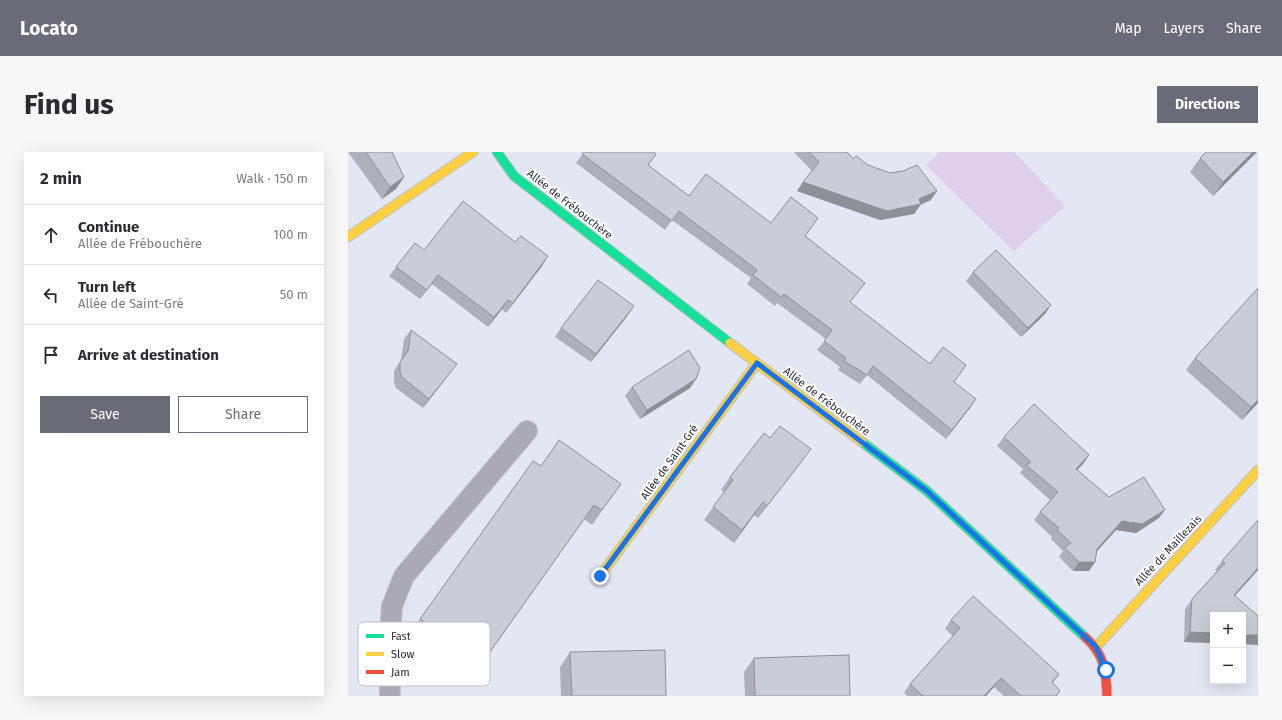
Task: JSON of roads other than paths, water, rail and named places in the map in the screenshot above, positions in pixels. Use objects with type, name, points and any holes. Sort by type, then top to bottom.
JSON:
[{"type":"street","points":[[348,237],[473,152]]},
{"type":"street","name":"Allée de Frébouchère","points":[[497,152],[514,176],[757,363],[927,491],[1096,647],[1106,670],[1107,696]]},
{"type":"street","name":"Allée de Saint-Gré","points":[[600,576],[757,363]]},
{"type":"street","name":"Allée de Maillezais","points":[[1096,647],[1258,470]]},
{"type":"lane","points":[[391,622],[392,606],[404,576],[527,431]]},
{"type":"lane","points":[[390,686],[390,696]]}]
